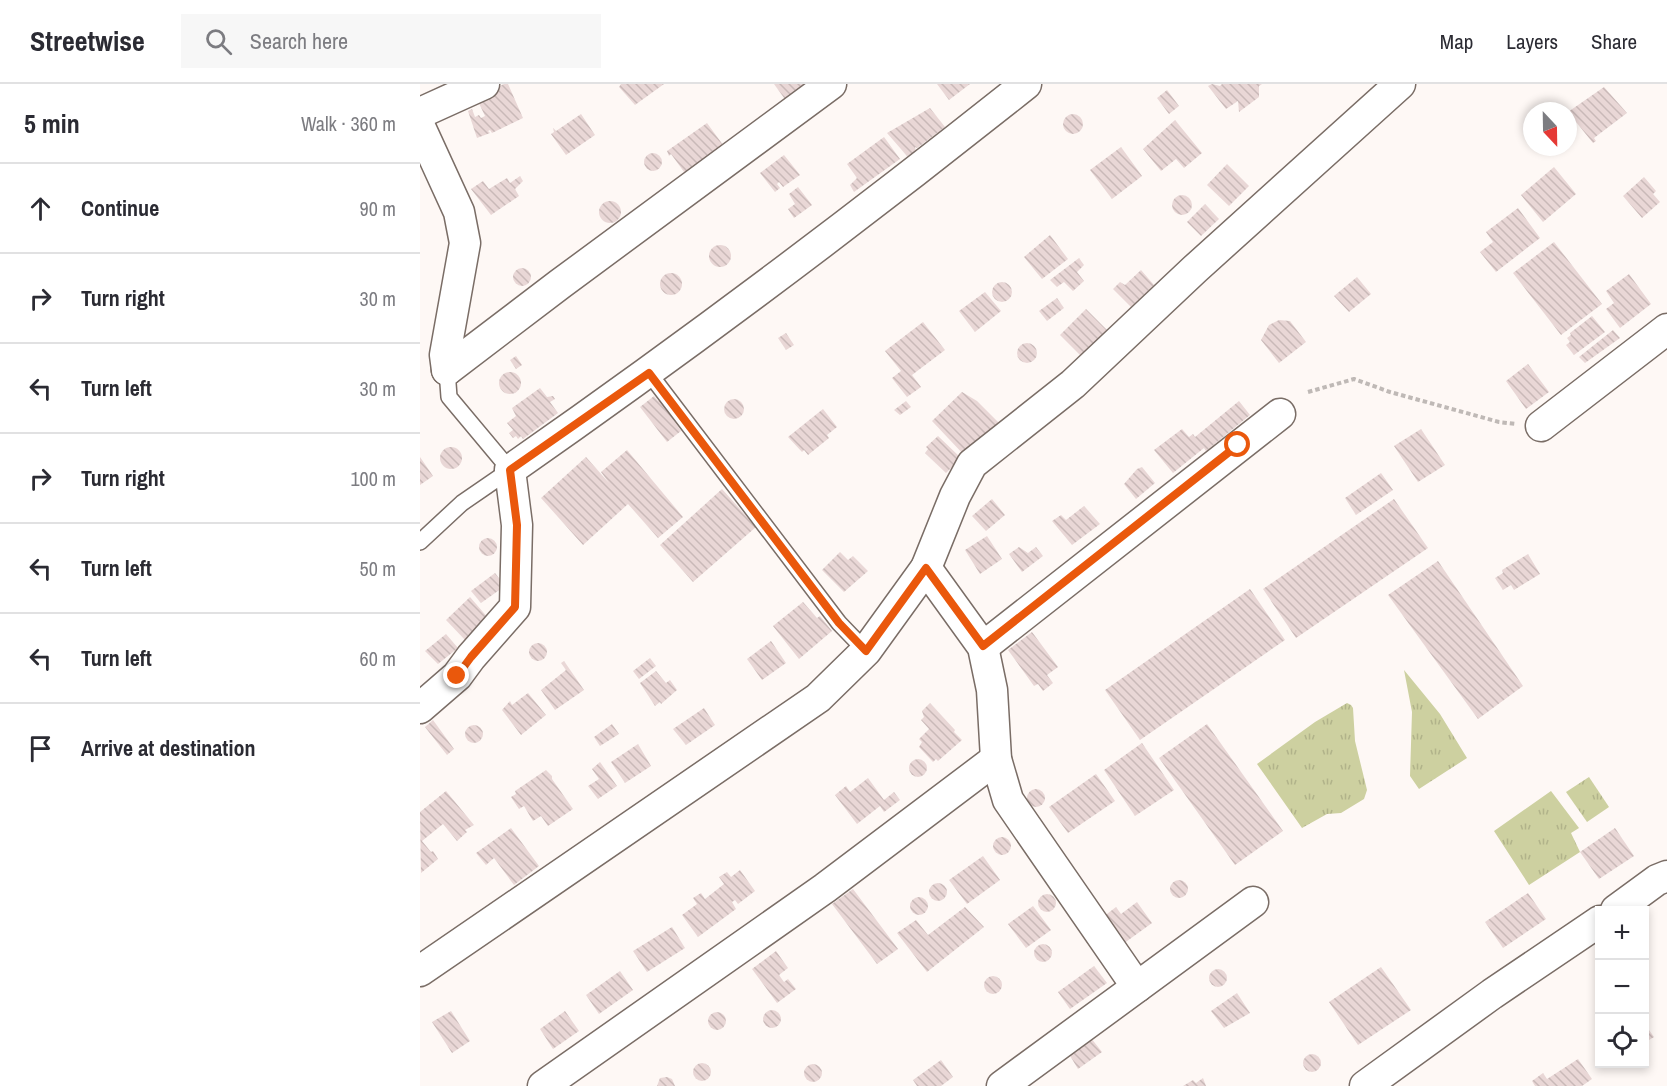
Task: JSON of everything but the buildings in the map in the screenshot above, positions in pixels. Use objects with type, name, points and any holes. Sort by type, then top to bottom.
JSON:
[{"type":"street","points":[[420,113],[484,84]]},
{"type":"street","points":[[447,370],[831,84]]},
{"type":"street","points":[[420,708],[457,676],[515,607],[517,525],[510,470],[649,373],[925,165],[1026,84]]},
{"type":"street","points":[[420,971],[818,698],[866,651],[926,568],[955,496],[972,464],[1073,384],[1195,269],[1400,84]]},
{"type":"street","points":[[420,127],[459,212],[465,243],[446,355],[447,370]]},
{"type":"street","points":[[1541,426],[1667,330]]},
{"type":"street","points":[[983,646],[1280,414]]},
{"type":"street","points":[[926,568],[983,646],[992,690],[996,759],[1008,800],[1137,987]]},
{"type":"street","points":[[543,1086],[825,888],[996,759]]},
{"type":"street","points":[[1621,906],[1657,880],[1667,876]]},
{"type":"street","points":[[1002,1086],[1253,902]]},
{"type":"street","points":[[1365,1086],[1492,994],[1595,924]]},
{"type":"lane","points":[[420,542],[462,503],[510,470],[449,397],[447,370]]},
{"type":"lane","points":[[649,373],[839,623],[866,651]]},
{"type":"path","points":[[1308,392],[1354,380],[1390,393],[1499,422],[1541,426]]},
{"type":"green space","points":[[1404,670],[1440,714],[1467,758],[1419,789],[1410,776],[1412,712]]},
{"type":"green space","points":[[1347,703],[1353,708],[1355,741],[1367,790],[1364,799],[1341,813],[1327,814],[1302,828],[1257,764],[1315,722]]},
{"type":"green space","points":[[1589,777],[1609,807],[1587,822],[1566,792]]},
{"type":"green space","points":[[1551,791],[1579,828],[1571,833],[1580,852],[1529,885],[1494,831]]},
{"type":"route","points":[[457,676],[515,607],[517,525],[510,470],[649,373],[839,623],[866,651],[926,568],[983,646],[1238,445]]}]
